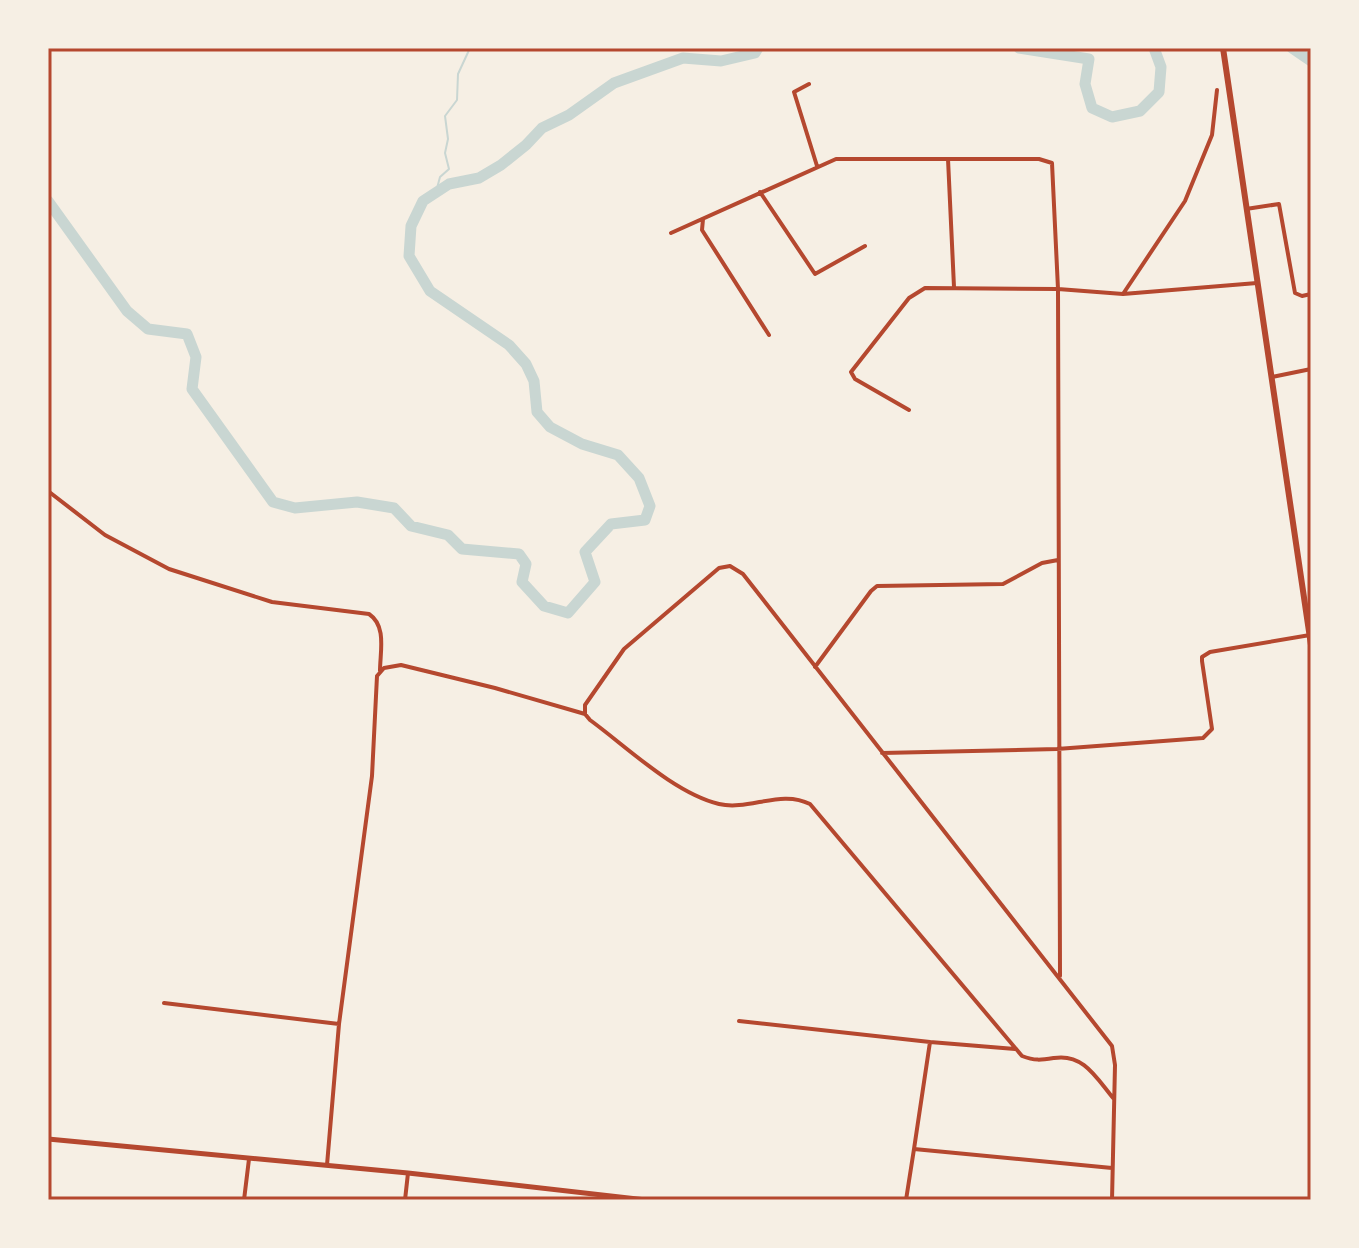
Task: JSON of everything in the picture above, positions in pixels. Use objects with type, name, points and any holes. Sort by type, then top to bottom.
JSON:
[{"type":"highway","points":[[1223,48],[1311,645]]},
{"type":"street","points":[[809,84],[794,92],[817,166]]},
{"type":"street","points":[[1123,294],[1185,201],[1212,135],[1217,90]]},
{"type":"street","points":[[671,233],[836,159],[1039,159],[1052,163],[1058,289],[1060,976]]},
{"type":"street","points":[[948,159],[954,287]]},
{"type":"street","points":[[760,192],[815,274],[865,246]]},
{"type":"street","points":[[1246,209],[1279,204],[1295,293],[1302,296],[1311,294]]},
{"type":"street","points":[[703,219],[702,230],[769,335]]},
{"type":"street","points":[[909,410],[855,379],[851,372],[909,298],[925,288],[1058,289],[1123,294],[1257,283]]},
{"type":"street","points":[[1272,377],[1311,369]]},
{"type":"street","points":[[48,491],[105,535],[169,569],[272,602],[369,614],[381,628],[372,776],[339,1024],[327,1167]]},
{"type":"street","points":[[815,667],[877,586],[1003,584],[1042,563],[1058,560]]},
{"type":"street","points":[[585,714],[585,705],[624,649],[711,574],[725,566],[735,567],[743,574],[1112,1046],[1115,1065],[1112,1200]]},
{"type":"street","points":[[882,753],[1057,749],[1203,738],[1212,729],[1202,661],[1205,655],[1310,635]]},
{"type":"street","points":[[380,671],[401,665],[585,714],[682,788],[720,804],[748,804],[786,798],[801,799],[810,804],[1022,1056],[1036,1061],[1056,1057],[1075,1058],[1084,1063],[1114,1099]]},
{"type":"street","points":[[164,1003],[339,1024]]},
{"type":"street","points":[[739,1021],[1016,1049]]},
{"type":"street","points":[[906,1200],[930,1042]]},
{"type":"street","points":[[48,1139],[408,1173],[579,1196],[646,1200]]},
{"type":"street","points":[[914,1149],[1112,1168]]},
{"type":"street","points":[[244,1200],[249,1159]]},
{"type":"street","points":[[405,1200],[408,1173]]},
{"type":"waterway","points":[[436,192],[440,177],[449,169],[445,153],[448,139],[445,116],[457,100],[458,74],[470,48]]},
{"type":"waterway","points":[[48,201],[127,311],[148,329],[187,334],[196,357],[192,389],[273,502],[295,508],[357,502],[394,508],[411,526],[448,535],[462,549],[519,554],[526,564],[522,582],[544,606],[568,613],[595,582],[585,552],[611,524],[645,520],[650,506],[639,478],[618,455],[582,444],[550,427],[537,412],[534,381],[526,364],[509,345],[430,291],[409,256],[411,226],[423,201],[449,184],[479,178],[501,165],[542,128],[569,115],[614,83],[683,58],[721,61],[755,53],[758,48]]},
{"type":"waterway","points":[[1019,48],[1089,59],[1085,84],[1092,108],[1112,117],[1140,111],[1159,92],[1161,67],[1154,48]]},
{"type":"waterway","points":[[1292,48],[1311,61]]}]
